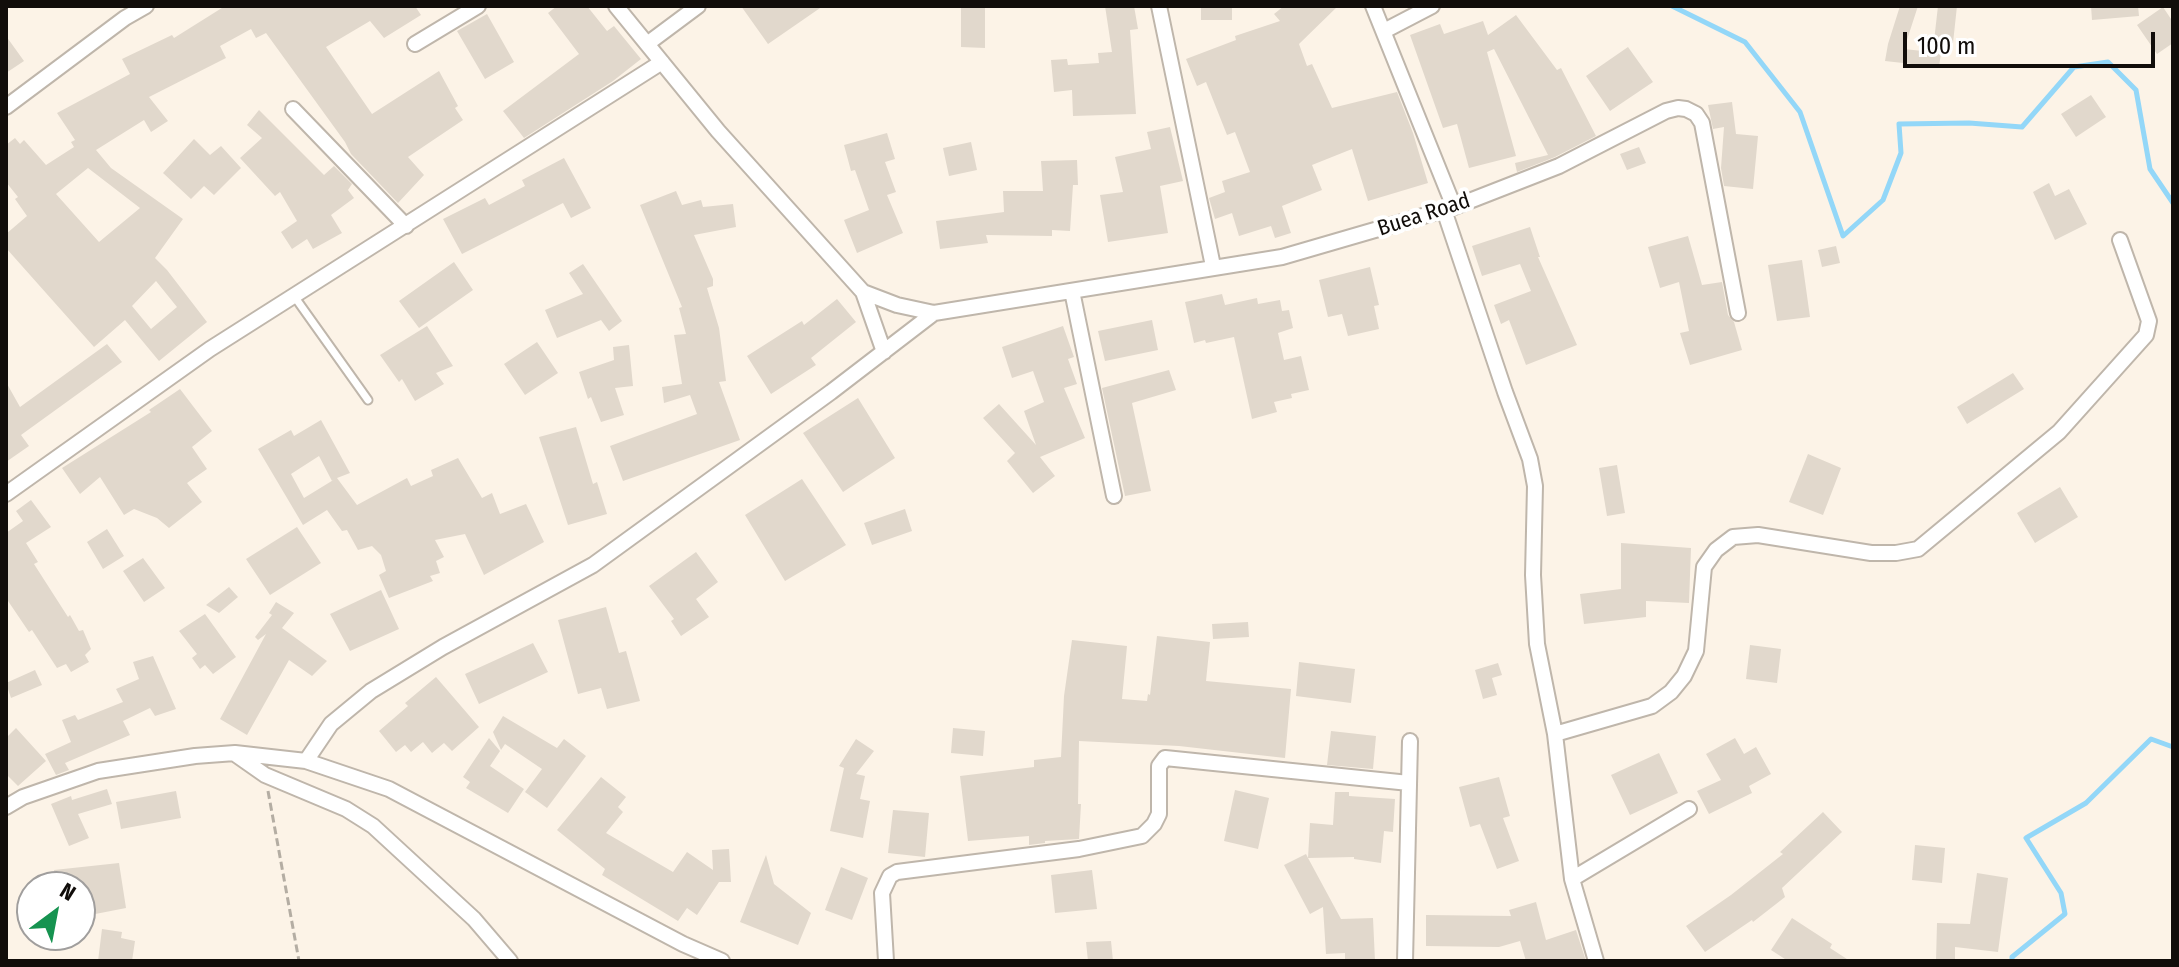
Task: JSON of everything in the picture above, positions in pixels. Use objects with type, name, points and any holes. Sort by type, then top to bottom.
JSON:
[{"type":"street","points":[[6,107],[125,18],[146,6]]},
{"type":"street","points":[[415,44],[478,6]]},
{"type":"street","points":[[616,6],[718,131],[863,292],[884,352]]},
{"type":"street","points":[[647,44],[698,6]]},
{"type":"street","points":[[1159,6],[1213,266]]},
{"type":"street","points":[[1373,6],[1449,208],[1505,392],[1530,459],[1535,486],[1533,575],[1536,633],[1555,734],[1572,879],[1596,961]]},
{"type":"street","points":[[1384,31],[1432,6]]},
{"type":"street","points":[[6,494],[210,349],[662,62]]},
{"type":"street","points":[[293,109],[406,226]]},
{"type":"street","name":"Buea Road","points":[[934,313],[1282,257],[1449,208],[1559,166],[1666,111],[1686,109],[1696,114],[1702,123],[1738,313]]},
{"type":"street","points":[[1555,734],[1652,706],[1671,692],[1684,676],[1696,651],[1704,567],[1716,550],[1733,537],[1758,535],[1871,553],[1918,549],[2059,432],[2146,335],[2149,321],[2120,240]]},
{"type":"street","points":[[1072,291],[1114,496]]},
{"type":"street","points":[[863,292],[897,305],[934,313]]},
{"type":"street","points":[[306,761],[331,724],[371,691],[443,647],[593,565],[934,313]]},
{"type":"street","points":[[1405,961],[1410,741]]},
{"type":"street","points":[[235,753],[265,775],[346,809],[373,826],[474,919],[510,961]]},
{"type":"street","points":[[6,807],[23,797],[98,771],[195,756],[235,753],[306,761],[389,789],[683,944],[722,961]]},
{"type":"street","points":[[886,961],[882,893],[890,876],[897,872],[1079,849],[1142,836],[1159,814],[1159,766],[1165,758],[1409,783]]},
{"type":"street","points":[[1572,879],[1689,809]]},
{"type":"lane","points":[[294,296],[368,400]]},
{"type":"path","points":[[265,775],[299,961]]},
{"type":"building","points":[[225,6],[415,6],[421,15],[384,38],[370,21],[326,47],[372,114],[439,71],[463,120],[408,157],[424,175],[398,203],[351,154],[266,33],[256,38],[251,29],[220,46],[226,58],[149,97],[168,121],[151,132],[144,120],[96,150],[111,168],[183,219],[155,258],[207,322],[159,361],[125,320],[94,347],[6,248],[6,234],[27,216],[6,182],[6,145],[15,138],[20,144],[24,140],[46,165],[74,147],[71,142],[75,140],[57,113],[130,74],[122,59],[172,35],[174,38]],"holes":[[[88,168],[140,208],[99,242],[56,194]],[[156,281],[177,307],[151,329],[132,306]]]},
{"type":"building","points":[[557,6],[587,6],[607,31],[614,26],[641,59],[613,81],[524,138],[503,111],[579,54],[548,13]]},
{"type":"building","points":[[741,6],[823,6],[768,44]]},
{"type":"building","points":[[961,6],[985,6],[985,48],[961,47]]},
{"type":"building","points":[[1105,6],[1134,6],[1138,29],[1130,30],[1136,114],[1073,116],[1072,90],[1054,92],[1051,60],[1067,59],[1068,65],[1099,63],[1098,53],[1112,52]]},
{"type":"building","points":[[1201,6],[1232,6],[1232,20],[1201,20]]},
{"type":"building","points":[[1284,6],[1338,6],[1299,44],[1307,66],[1312,64],[1332,108],[1397,92],[1428,183],[1368,201],[1352,149],[1312,165],[1322,190],[1282,206],[1291,233],[1275,238],[1271,226],[1239,236],[1232,213],[1215,219],[1209,198],[1225,192],[1222,181],[1250,172],[1235,132],[1227,135],[1206,82],[1197,86],[1186,59],[1236,40],[1235,36],[1280,21],[1274,14]]},
{"type":"building","points":[[1900,6],[1918,6],[1904,49],[1941,53],[1939,67],[1885,61]]},
{"type":"building","points":[[1938,6],[1957,6],[1953,43],[1934,41]]},
{"type":"building","points":[[2091,6],[2138,6],[2139,16],[2092,20]]},
{"type":"building","points":[[2163,7],[2173,22],[2173,43],[2157,54],[2137,25]]},
{"type":"building","points":[[487,14],[514,62],[485,79],[457,31]]},
{"type":"building","points":[[1516,15],[1557,70],[1561,68],[1596,136],[1517,172],[1515,163],[1548,155],[1494,49],[1487,52],[1516,156],[1469,168],[1457,124],[1443,128],[1410,35],[1440,24],[1444,34],[1483,21],[1488,35]]},
{"type":"building","points":[[6,36],[24,61],[6,73]]},
{"type":"building","points":[[1628,47],[1653,82],[1610,111],[1586,76]]},
{"type":"building","points":[[2091,95],[2106,117],[2076,137],[2061,114]]},
{"type":"building","points":[[1732,102],[1736,134],[1758,136],[1753,189],[1724,186],[1721,168],[1724,127],[1713,129],[1708,105]]},
{"type":"building","points":[[259,110],[324,175],[334,166],[352,184],[348,190],[354,198],[331,215],[342,233],[313,249],[307,239],[292,249],[281,232],[297,221],[280,192],[275,196],[240,158],[262,138],[247,125]]},
{"type":"building","points":[[1170,127],[1183,181],[1160,186],[1168,233],[1108,242],[1100,195],[1123,192],[1115,157],[1151,149],[1147,132]]},
{"type":"building","points":[[887,133],[895,159],[885,162],[896,192],[887,195],[903,233],[857,253],[844,220],[869,210],[855,170],[851,171],[844,145]]},
{"type":"building","points":[[194,139],[210,155],[221,146],[241,168],[214,195],[204,186],[191,199],[163,173]]},
{"type":"building","points":[[971,142],[977,170],[949,176],[943,148]]},
{"type":"building","points":[[1639,147],[1646,163],[1627,170],[1620,154]]},
{"type":"building","points":[[564,158],[591,208],[571,218],[563,203],[462,254],[443,219],[485,198],[489,205],[525,186],[522,180]]},
{"type":"building","points":[[1077,160],[1078,185],[1073,185],[1070,231],[1052,230],[1052,236],[986,235],[988,243],[940,249],[936,221],[1004,212],[1003,191],[1043,191],[1041,161]]},
{"type":"building","points":[[2049,183],[2055,196],[2069,189],[2087,224],[2055,240],[2033,192]]},
{"type":"building","points":[[676,191],[682,205],[701,200],[703,207],[733,204],[736,227],[694,235],[713,279],[713,286],[707,288],[719,328],[726,381],[719,382],[740,440],[623,481],[610,446],[697,414],[690,395],[664,403],[662,387],[682,384],[674,335],[686,334],[679,308],[682,307],[640,205]]},
{"type":"building","points":[[1530,227],[1538,257],[1577,345],[1526,365],[1509,320],[1501,324],[1494,305],[1531,291],[1520,264],[1482,276],[1472,246]]},
{"type":"building","points":[[1688,236],[1702,285],[1722,282],[1728,315],[1734,322],[1742,350],[1690,365],[1680,333],[1689,331],[1679,282],[1660,288],[1648,247]]},
{"type":"building","points":[[1836,246],[1840,263],[1822,267],[1818,250]]},
{"type":"building","points":[[1802,260],[1810,317],[1777,321],[1768,265]]},
{"type":"building","points":[[454,262],[473,290],[419,328],[399,301]]},
{"type":"building","points":[[583,264],[622,321],[609,331],[601,320],[557,338],[545,310],[583,294],[569,273]]},
{"type":"building","points":[[1370,267],[1379,305],[1374,306],[1379,329],[1348,336],[1342,314],[1328,317],[1319,280]]},
{"type":"building","points":[[1222,294],[1225,305],[1257,298],[1258,304],[1280,300],[1282,311],[1289,310],[1293,328],[1278,333],[1284,360],[1301,356],[1309,390],[1274,402],[1277,412],[1252,419],[1234,337],[1194,343],[1185,302]]},
{"type":"building","points":[[837,299],[856,322],[811,358],[816,365],[771,394],[747,356],[802,321],[804,325]]},
{"type":"building","points":[[1152,320],[1158,350],[1105,361],[1098,331]]},
{"type":"building","points":[[427,326],[453,366],[436,373],[444,384],[415,401],[402,379],[399,382],[380,355]]},
{"type":"building","points":[[1063,326],[1074,357],[1068,359],[1077,384],[1064,388],[1085,438],[1040,457],[1055,476],[1033,493],[1007,461],[1015,453],[983,418],[999,404],[1036,445],[1024,411],[1044,402],[1033,371],[1012,378],[1002,347]]},
{"type":"building","points":[[537,342],[558,373],[525,395],[504,364]]},
{"type":"building","points":[[107,344],[122,362],[21,435],[29,446],[6,462],[6,382],[20,407]]},
{"type":"building","points":[[629,345],[633,386],[615,388],[624,415],[601,422],[591,397],[588,399],[579,372],[614,360],[613,347]]},
{"type":"building","points":[[1169,370],[1176,390],[1132,403],[1151,491],[1125,496],[1102,388]]},
{"type":"building","points":[[2013,373],[2024,389],[1967,424],[1957,407]]},
{"type":"building","points":[[180,389],[212,431],[192,447],[207,469],[187,483],[202,502],[169,528],[157,518],[134,509],[124,515],[100,477],[80,494],[62,468],[151,412],[149,410]]},
{"type":"building","points":[[858,398],[895,458],[843,492],[803,433]]},
{"type":"building","points":[[321,420],[350,473],[337,478],[357,505],[407,478],[411,486],[433,476],[431,470],[458,458],[482,498],[492,493],[500,514],[526,504],[544,542],[484,575],[465,534],[435,540],[444,557],[436,561],[440,573],[430,576],[433,581],[389,598],[379,575],[386,571],[381,555],[372,546],[358,550],[347,530],[342,531],[327,510],[303,525],[258,449],[291,430],[294,436]],"holes":[[[319,456],[332,481],[304,498],[291,474]]]},
{"type":"building","points":[[576,427],[593,484],[597,482],[607,514],[568,525],[539,437]]},
{"type":"building","points":[[1808,454],[1841,468],[1823,515],[1789,502]]},
{"type":"building","points":[[1617,465],[1625,513],[1607,516],[1599,468]]},
{"type":"building","points":[[802,479],[846,545],[785,581],[745,515]]},
{"type":"building","points":[[2060,487],[2078,517],[2035,543],[2017,513]]},
{"type":"building","points":[[31,500],[51,527],[26,543],[38,562],[34,564],[68,617],[70,615],[79,631],[83,630],[91,649],[85,655],[89,662],[71,672],[66,664],[57,668],[6,598],[6,533],[23,521],[16,511]]},
{"type":"building","points":[[905,509],[912,531],[872,545],[864,523]]},
{"type":"building","points":[[297,527],[321,563],[270,595],[246,559]]},
{"type":"building","points":[[107,529],[124,556],[103,569],[87,542]]},
{"type":"building","points":[[1621,543],[1691,548],[1689,603],[1646,601],[1646,617],[1584,624],[1580,594],[1621,589]]},
{"type":"building","points":[[696,552],[718,582],[696,599],[709,617],[681,636],[671,621],[674,619],[649,586]]},
{"type":"building","points":[[143,558],[165,588],[144,602],[123,571]]},
{"type":"building","points":[[229,587],[238,597],[219,613],[206,605]]},
{"type":"building","points":[[381,590],[399,629],[350,651],[330,614]]},
{"type":"building","points":[[276,602],[294,613],[282,628],[327,661],[312,676],[289,660],[247,735],[220,719],[266,634],[258,640],[255,637],[272,615],[269,613]]},
{"type":"building","points":[[606,607],[619,653],[626,651],[640,701],[607,709],[601,688],[578,694],[558,620]]},
{"type":"building","points":[[205,614],[236,657],[213,674],[205,665],[200,669],[192,658],[197,654],[179,631]]},
{"type":"building","points":[[1248,622],[1249,637],[1213,639],[1212,624]]},
{"type":"building","points":[[1157,636],[1210,642],[1206,681],[1291,689],[1285,758],[1179,746],[1079,741],[1079,839],[1029,845],[1029,836],[968,841],[960,776],[1034,767],[1034,760],[1061,757],[1064,696],[1072,640],[1127,646],[1122,699],[1147,701]]},
{"type":"building","points":[[533,643],[548,672],[479,704],[465,674]]},
{"type":"building","points":[[1750,645],[1781,649],[1777,683],[1746,679]]},
{"type":"building","points":[[153,656],[176,709],[155,716],[150,708],[123,721],[130,735],[65,763],[69,770],[56,775],[45,754],[71,742],[62,720],[75,715],[78,720],[123,702],[116,689],[139,679],[133,662]]},
{"type":"building","points":[[1299,662],[1355,669],[1351,703],[1296,696]]},
{"type":"building","points":[[1498,663],[1502,675],[1492,678],[1497,695],[1483,699],[1475,670]]},
{"type":"building","points":[[35,670],[42,685],[11,698],[6,683]]},
{"type":"building","points":[[436,677],[479,727],[452,751],[444,743],[432,753],[423,742],[411,752],[405,745],[396,752],[379,731],[408,706],[405,703]]},
{"type":"building","points":[[503,716],[557,748],[564,739],[586,756],[547,808],[525,792],[542,769],[505,744],[501,750],[493,732]]},
{"type":"building","points":[[16,728],[46,761],[18,786],[6,774],[6,738]]},
{"type":"building","points":[[953,728],[985,731],[983,756],[951,753]]},
{"type":"building","points":[[1331,731],[1376,736],[1373,769],[1327,765]]},
{"type":"building","points":[[489,738],[500,751],[490,766],[524,789],[508,813],[466,788],[470,782],[463,777]]},
{"type":"building","points":[[1735,738],[1744,754],[1756,747],[1771,774],[1749,786],[1752,793],[1709,814],[1697,791],[1721,780],[1706,754]]},
{"type":"building","points":[[856,739],[874,751],[856,774],[865,776],[860,799],[870,801],[863,838],[830,831],[844,768],[839,766]]},
{"type":"building","points":[[1659,753],[1678,793],[1630,815],[1611,775]]},
{"type":"building","points":[[601,777],[626,797],[618,807],[623,812],[606,833],[673,872],[687,852],[713,870],[712,850],[729,849],[731,882],[719,882],[697,915],[687,908],[678,921],[602,875],[605,869],[557,830]]},
{"type":"building","points":[[1499,777],[1510,816],[1503,818],[1519,861],[1497,869],[1480,824],[1470,827],[1459,787]]},
{"type":"building","points":[[107,789],[112,804],[78,814],[89,838],[69,846],[51,804],[71,796],[72,800]]},
{"type":"building","points":[[1235,790],[1269,798],[1258,849],[1224,841]]},
{"type":"building","points":[[176,791],[181,818],[121,829],[116,802]]},
{"type":"building","points":[[1335,792],[1395,799],[1393,832],[1384,831],[1381,863],[1354,857],[1308,858],[1310,823],[1333,825]]},
{"type":"building","points":[[893,810],[929,813],[925,857],[888,853]]},
{"type":"building","points":[[1823,812],[1842,832],[1782,888],[1785,897],[1753,922],[1705,952],[1686,926],[1783,854],[1780,852]]},
{"type":"building","points":[[1915,845],[1945,848],[1942,883],[1912,880]]},
{"type":"building","points":[[1306,854],[1341,919],[1373,918],[1375,961],[1345,961],[1345,953],[1326,954],[1323,907],[1310,914],[1284,865]]},
{"type":"building","points":[[766,855],[774,884],[811,913],[798,945],[740,922]]},
{"type":"building","points":[[119,863],[126,908],[96,914],[96,871],[54,870]]},
{"type":"building","points":[[841,867],[868,878],[852,920],[825,910]]},
{"type":"building","points":[[1092,870],[1097,909],[1055,913],[1051,875]]},
{"type":"building","points":[[1977,873],[2008,878],[1998,952],[1955,947],[1955,961],[1936,961],[1937,923],[1970,924]]},
{"type":"building","points":[[1536,902],[1546,940],[1576,930],[1586,961],[1526,961],[1520,941],[1499,947],[1426,946],[1426,915],[1511,916],[1509,910]]},
{"type":"building","points":[[1792,918],[1832,944],[1830,948],[1850,961],[1788,961],[1771,950]]},
{"type":"building","points":[[102,929],[122,932],[121,938],[135,941],[132,961],[98,961]]},
{"type":"building","points":[[1111,941],[1113,961],[1088,961],[1086,942]]},
{"type":"waterway","points":[[1672,6],[1745,42],[1800,112],[1843,236],[1883,200],[1901,153],[1899,124],[1969,123],[2022,127],[2074,67],[2108,62],[2136,90],[2150,169],[2173,203]]},
{"type":"waterway","points":[[2012,961],[2012,957],[2065,914],[2061,893],[2026,838],[2086,803],[2151,739],[2173,747]]}]
